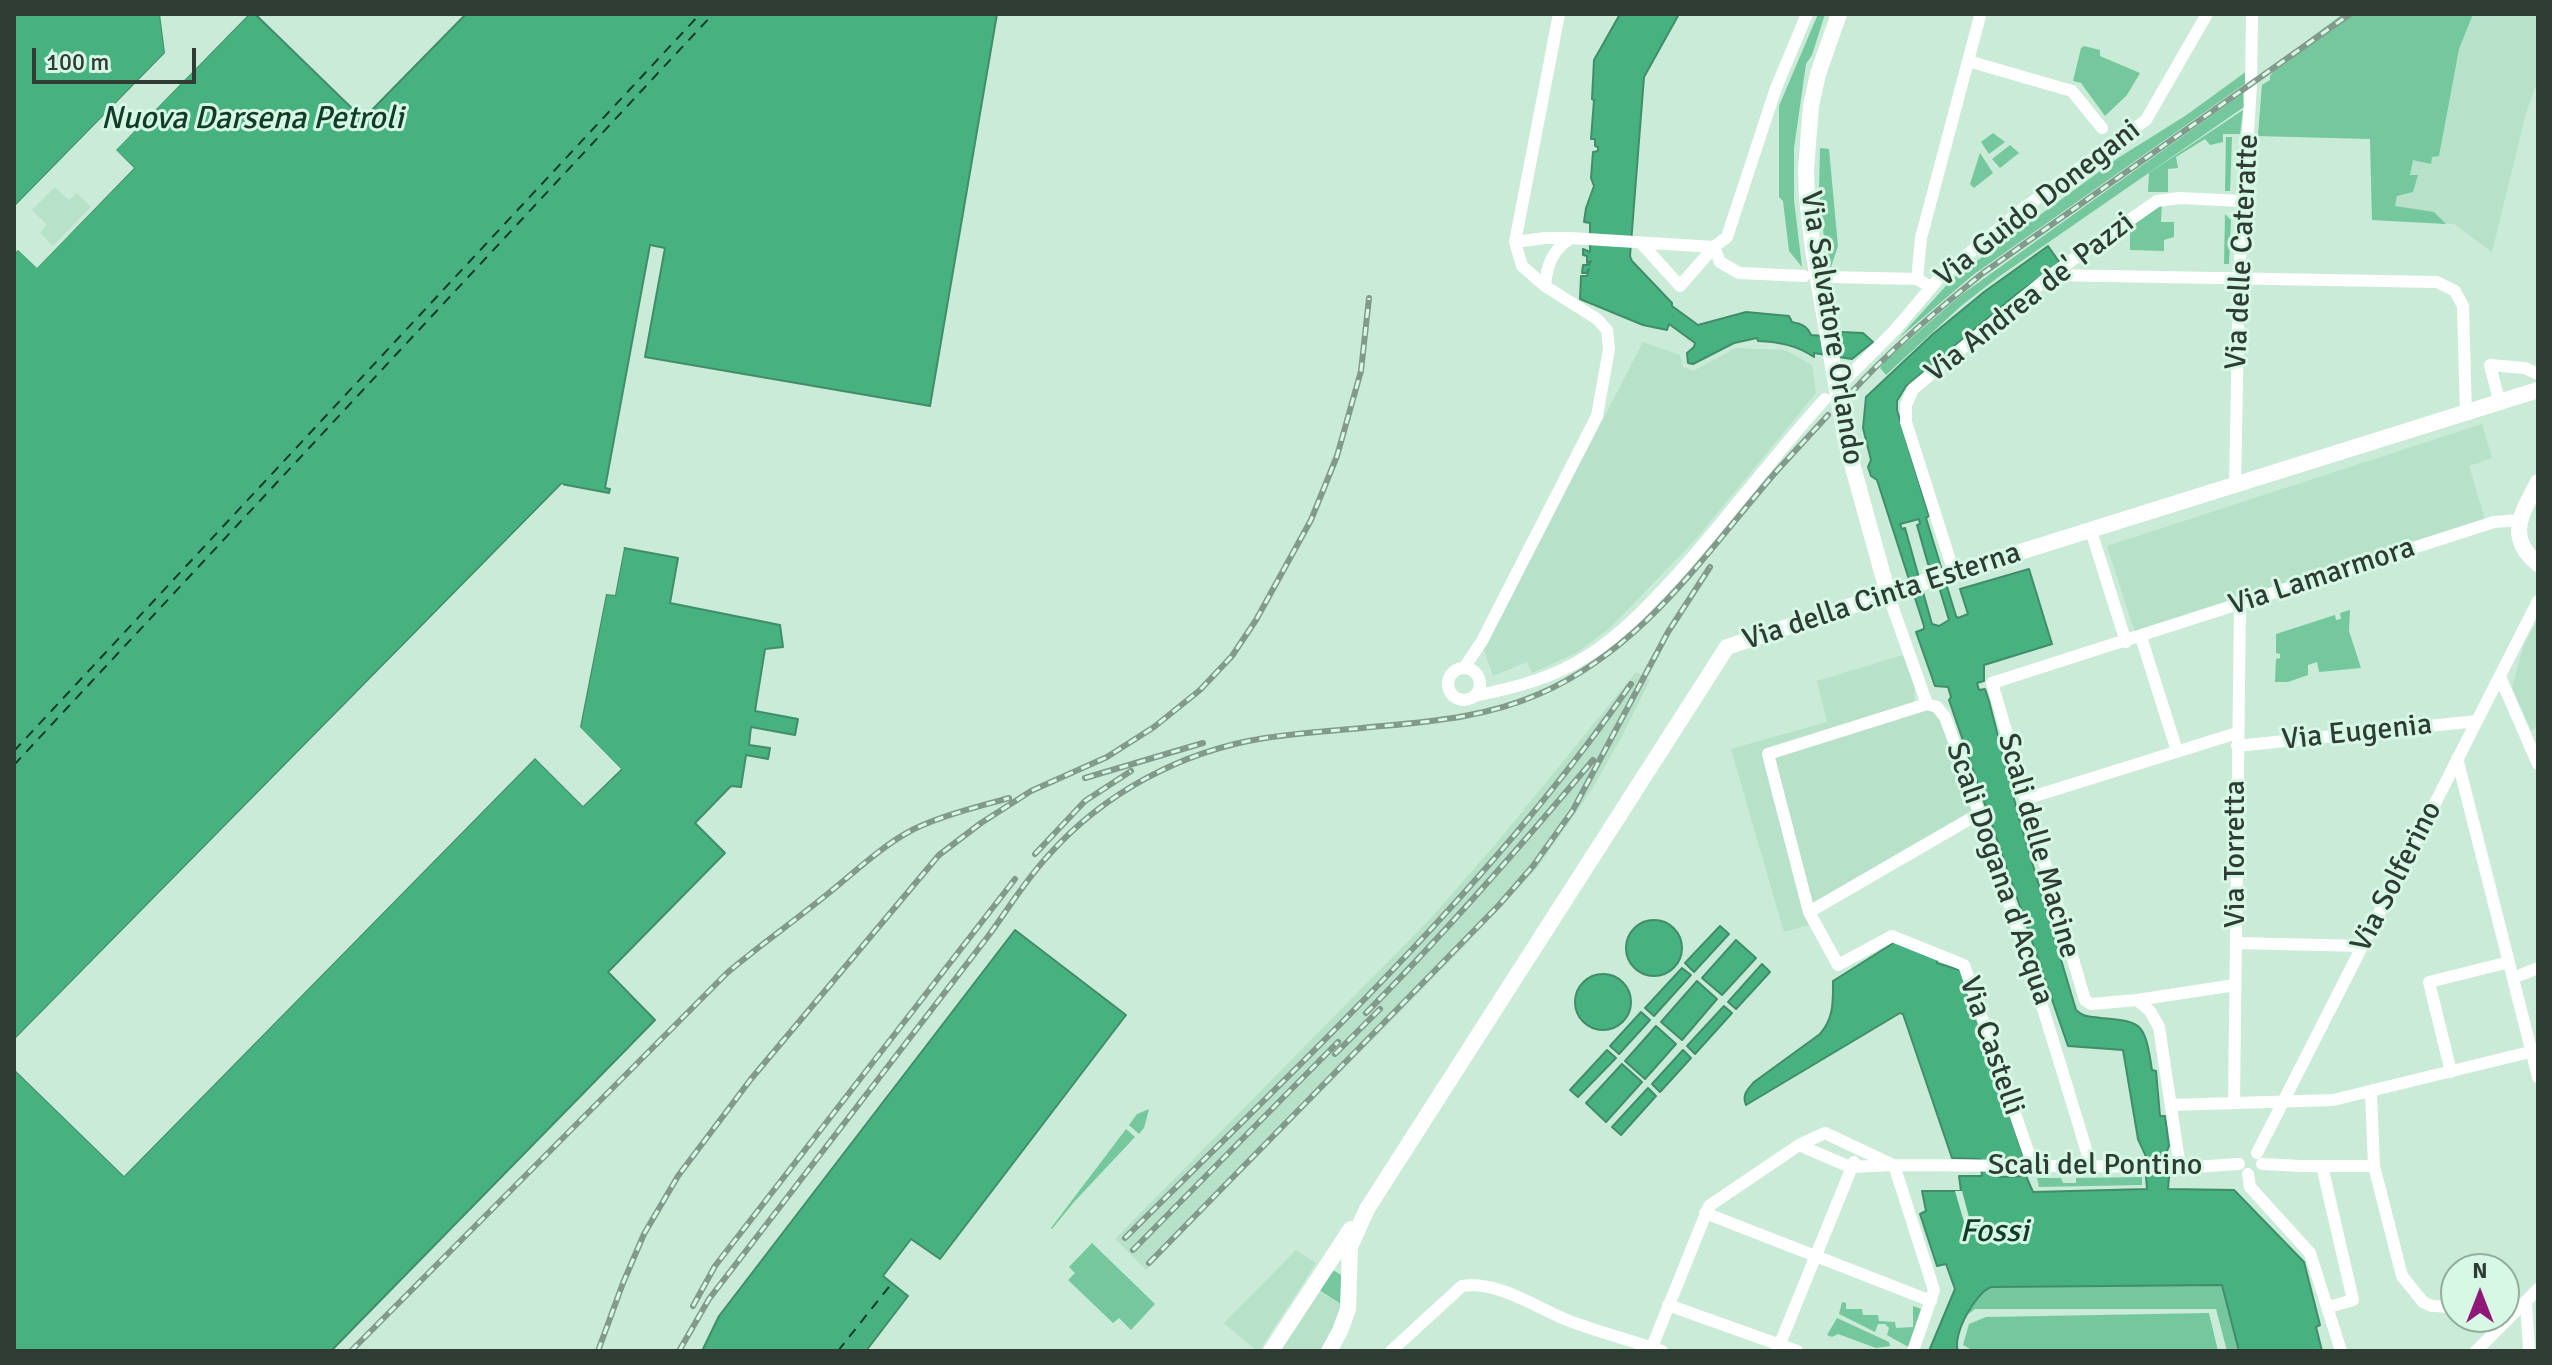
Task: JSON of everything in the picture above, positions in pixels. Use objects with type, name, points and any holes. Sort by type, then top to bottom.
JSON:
[{"type":"main road","name":"Via Salvatore Orlando","points":[[1839,14],[1818,74],[1808,135],[1806,186],[1813,250],[1852,465],[1888,594]]},
{"type":"main road","name":"Via della Cinta Esterna","points":[[1271,1351],[1343,1239],[1367,1209],[1723,650],[1741,641],[1905,588],[2538,390]]},
{"type":"main road","points":[[2538,482],[2520,520],[2521,542],[2538,564]]},
{"type":"main road","name":"Via della Cinta Esterna","points":[[1329,1351],[1348,1309],[1350,1247],[1367,1209]]},
{"type":"main road","points":[[1326,1265],[1336,1264],[1349,1273]]},
{"type":"street","points":[[1464,668],[1482,641],[1597,416],[1606,372],[1609,349],[1604,326],[1545,286],[1522,266],[1515,242],[1559,14]]},
{"type":"street","points":[[1641,243],[1680,286],[1730,231],[1776,88],[1807,14]]},
{"type":"street","name":"Via delle Cateratte","points":[[2235,486],[2242,201],[2251,85],[2250,15]]},
{"type":"street","points":[[1917,279],[1921,238],[1980,16]]},
{"type":"street","name":"Via Guido Donegani","points":[[1847,378],[1895,330],[1930,286],[2024,208],[2146,120],[2209,16]]},
{"type":"street","points":[[1968,61],[2072,91],[2102,128]]},
{"type":"street","name":"Via Andrea de' Pazzi","points":[[1954,573],[1906,422],[1907,398],[1913,389],[2051,275],[2157,201],[2207,198],[2242,201]]},
{"type":"street","points":[[1515,242],[1536,238],[1571,238],[1714,247]]},
{"type":"street","points":[[1545,286],[1553,255],[1571,238]]},
{"type":"street","points":[[1714,247],[1720,262],[1739,273],[1804,276]]},
{"type":"street","points":[[2051,275],[2437,282],[2455,291],[2463,306],[2466,414]]},
{"type":"street","points":[[1829,277],[1917,279],[1930,286]]},
{"type":"street","points":[[2500,404],[2490,365],[2525,368],[2538,374]]},
{"type":"street","points":[[1510,688],[1479,678],[1473,671],[1464,668],[1454,671],[1448,681],[1453,695],[1463,700],[1474,696],[1510,688],[1542,679],[1578,662],[1623,630],[1720,525],[1791,436],[1825,399]]},
{"type":"street","name":"Via Lamarmora","points":[[1992,683],[2494,522],[2520,520]]},
{"type":"street","points":[[2091,531],[2126,642]]},
{"type":"street","name":"Scali Dogana d'Acqua","points":[[1888,594],[1927,704],[1935,706],[1945,717],[1980,813],[2047,1015],[2091,1166]]},
{"type":"street","name":"Via Solferino","points":[[2259,1158],[2283,1102],[2538,601]]},
{"type":"street","name":"Via Torretta","points":[[2234,1103],[2240,604]]},
{"type":"street","points":[[2141,637],[2177,751]]},
{"type":"street","points":[[2500,677],[2538,764]]},
{"type":"street","points":[[1474,696],[1480,688],[1479,678]]},
{"type":"street","name":"Scali delle Macine","points":[[1992,683],[2083,996],[2091,1004],[2137,1000]]},
{"type":"street","points":[[1927,704],[1768,754],[1809,912],[1980,813]]},
{"type":"street","name":"Via Eugenia","points":[[2025,799],[2177,751],[2237,739],[2477,721]]},
{"type":"street","points":[[2457,758],[2513,978],[2535,1050],[2538,1077]]},
{"type":"street","name":"Via Castelli","points":[[1809,912],[1838,965],[1892,936],[1964,965],[2031,1166]]},
{"type":"street","points":[[2236,943],[2362,946]]},
{"type":"street","points":[[2451,1072],[2429,982],[2509,962]]},
{"type":"street","points":[[2513,978],[2538,968]]},
{"type":"street","points":[[2137,1000],[2235,985]]},
{"type":"street","points":[[2137,1000],[2150,1011],[2159,1027],[2180,1167]]},
{"type":"street","points":[[2171,1105],[2333,1100],[2535,1050]]},
{"type":"street","points":[[2371,1092],[2374,1166],[2398,1266],[2407,1284],[2427,1304],[2440,1305]]},
{"type":"street","points":[[1391,1351],[1462,1286],[1475,1284],[1501,1291],[1568,1320],[1657,1349],[1668,1305],[1709,1206],[1799,1145],[1825,1133],[1894,1165],[1934,1290],[1913,1351]]},
{"type":"street","points":[[1799,1145],[1850,1167]]},
{"type":"street","points":[[1778,1348],[1850,1167],[1862,1149]]},
{"type":"street","points":[[2341,1351],[2310,1253],[2250,1187],[2240,1157],[2249,1151],[2259,1158],[2322,1166],[2374,1166]]},
{"type":"street","points":[[2243,1169],[2259,1170],[2259,1158]]},
{"type":"street","name":"Scali del Pontino","points":[[1850,1167],[2166,1166],[2243,1169]]},
{"type":"street","points":[[2322,1166],[2353,1300],[2329,1307]]},
{"type":"street","points":[[1705,1213],[1931,1301]]},
{"type":"street","points":[[2476,1351],[2538,1289]]},
{"type":"street","points":[[2523,1304],[2529,1351]]},
{"type":"street","points":[[1668,1305],[1778,1348],[1797,1351]]},
{"type":"shaded area","points":[[1818,14],[1825,14],[1812,55],[1806,64],[1794,148],[1794,200],[1802,267],[1789,251],[1783,201],[1779,197],[1779,106]]},
{"type":"shaded area","points":[[2343,14],[2538,14],[2538,80],[2526,113],[2492,252],[2454,224],[2372,220],[2370,139],[2258,136],[2262,85],[2270,80],[2275,64]]},
{"type":"shaded area","points":[[2343,14],[2473,14],[2459,49],[2439,156],[2432,157],[2431,164],[2413,160],[2410,175],[2418,175],[2413,192],[2397,196],[2395,206],[2434,212],[2446,224],[2372,220],[2370,139],[2258,136],[2262,85],[2270,80],[2275,64]]},
{"type":"shaded area","points":[[2084,46],[2100,50],[2100,56],[2140,73],[2127,95],[2105,116],[2081,83],[2073,81]]},
{"type":"shaded area","points":[[2247,71],[2246,83],[1973,275],[1899,338],[1952,279],[2118,158],[2185,116]]},
{"type":"shaded area","points":[[2243,93],[2244,107],[1997,278],[1961,306],[1886,375],[1880,368],[1961,295]]},
{"type":"shaded area","points":[[2243,110],[2240,134],[2223,134],[2223,142],[2210,145],[2205,139],[2176,157],[2178,168],[2168,169],[2168,192],[2148,192],[2149,173]]},
{"type":"shaded area","points":[[1993,133],[2005,142],[1989,154],[1981,142]]},
{"type":"shaded area","points":[[2226,137],[2232,137],[2230,191],[2225,191]]},
{"type":"shaded area","points":[[2010,145],[2019,153],[2000,168],[1992,159]]},
{"type":"shaded area","points":[[1820,148],[1829,149],[1838,246],[1831,267],[1827,268],[1819,190]]},
{"type":"shaded area","points":[[1980,153],[1993,173],[1974,188],[1970,184]]},
{"type":"shaded area","points":[[55,187],[69,200],[77,193],[93,209],[54,247],[40,233],[47,225],[32,210]]},
{"type":"shaded area","points":[[2162,204],[2161,222],[2174,222],[2174,237],[2164,240],[2164,251],[2130,250],[2130,227]]},
{"type":"shaded area","points":[[2225,214],[2231,220],[2229,264],[2224,264]]},
{"type":"shaded area","points":[[1643,342],[1680,355],[1683,367],[1693,371],[1736,348],[1785,350],[1812,365],[1816,393],[1695,540],[1610,628],[1576,653],[1532,673],[1527,662],[1493,676],[1484,650]]},
{"type":"shaded area","points":[[2482,424],[2492,458],[2469,466],[2485,519],[2136,636],[2107,546]]},
{"type":"shaded area","points":[[2350,610],[2349,631],[2361,668],[2319,672],[2317,662],[2308,665],[2308,675],[2288,682],[2275,682],[2276,659],[2280,658],[2280,654],[2276,653],[2276,634],[2335,615],[2336,620],[2341,619],[2340,613]]},
{"type":"shaded area","points":[[2538,619],[2538,727],[2531,730],[2512,687],[2524,645]]},
{"type":"shaded area","points":[[1903,655],[1915,688],[1914,703],[1938,714],[1975,817],[1812,908],[1785,837],[1809,925],[1784,932],[1731,749],[1827,722],[1817,681]]},
{"type":"shaded area","points":[[1636,672],[1650,680],[1622,736],[1591,791],[1537,868],[1457,954],[1146,1270],[1115,1239],[1432,917]]},
{"type":"shaded area","points":[[1149,1109],[1144,1128],[1139,1134],[1129,1125],[1137,1114]]},
{"type":"shaded area","points":[[1126,1129],[1135,1137],[1052,1229],[1051,1228]]},
{"type":"shaded area","points":[[2142,1177],[2142,1185],[2039,1187],[2037,1178],[2061,1178],[2063,1183],[2076,1183],[2076,1178]]},
{"type":"shaded area","points":[[1092,1243],[1155,1304],[1131,1330],[1119,1318],[1113,1323],[1068,1280],[1075,1273],[1069,1267]]},
{"type":"shaded area","points":[[1296,1250],[1316,1263],[1257,1351],[1224,1323]]},
{"type":"shaded area","points":[[1333,1270],[1341,1275],[1341,1304],[1319,1290]]},
{"type":"shaded area","points":[[2025,1285],[2223,1285],[2239,1351],[2227,1351],[2216,1309],[1975,1309],[1967,1315],[1979,1297],[1990,1288]]},
{"type":"shaded area","points":[[1317,1290],[1342,1305],[1337,1325],[1323,1351],[1277,1351]]},
{"type":"shaded area","points":[[1842,1302],[1846,1303],[1846,1309],[1862,1309],[1863,1315],[1878,1315],[1879,1321],[1895,1322],[1896,1328],[1913,1327],[1913,1306],[1924,1310],[1910,1348],[1887,1335],[1889,1328],[1885,1324],[1878,1324],[1875,1332],[1839,1314]]},
{"type":"shaded area","points":[[2209,1313],[2218,1351],[1974,1351],[1963,1345],[1969,1324],[1986,1317]]},
{"type":"shaded area","points":[[1837,1318],[1889,1342],[1890,1346],[1876,1348],[1838,1334],[1832,1337],[1827,1335]]},
{"type":"water","points":[[14,14],[160,14],[165,53],[14,207]]},
{"type":"water","name":"Nuova Darsena Petroli","points":[[249,14],[255,14],[363,119],[466,14],[997,14],[930,406],[645,357],[665,248],[650,245],[605,488],[610,489],[609,493],[561,484],[14,1040],[14,253],[18,249],[37,267],[134,168],[115,150]]},
{"type":"water","points":[[1620,14],[1679,14],[1644,77],[1632,261],[1672,306],[1698,325],[1746,312],[1789,316],[1792,322],[1808,329],[1811,335],[1837,337],[1841,332],[1863,333],[1873,342],[1852,359],[1814,353],[1814,357],[1794,347],[1758,341],[1757,338],[1734,343],[1693,364],[1688,363],[1687,353],[1695,343],[1669,324],[1667,330],[1643,325],[1580,299],[1581,276],[1587,276],[1589,269],[1582,273],[1583,265],[1589,265],[1591,261],[1587,263],[1587,256],[1583,255],[1583,249],[1590,252],[1590,223],[1584,222],[1594,186],[1591,178],[1593,152],[1598,151],[1595,139],[1591,139],[1594,60]]},
{"type":"water","name":"Fossi","points":[[2048,246],[2060,263],[2018,293],[1906,386],[1897,401],[1897,410],[1956,616],[1968,614],[1960,589],[2029,569],[2052,644],[1984,665],[1984,681],[1977,683],[1979,690],[1985,689],[1989,701],[2020,822],[2076,1010],[2086,1016],[2121,1020],[2138,1026],[2146,1040],[2152,1070],[2156,1071],[2160,1116],[2165,1116],[2169,1146],[2164,1158],[2164,1173],[2169,1177],[2168,1189],[2234,1190],[2304,1262],[2320,1325],[2316,1327],[2322,1351],[2239,1351],[2222,1285],[1991,1287],[1978,1297],[1966,1315],[1958,1335],[1958,1351],[1929,1351],[1955,1289],[1946,1264],[1937,1266],[1920,1214],[1926,1211],[1922,1191],[1961,1191],[1959,1176],[1982,1176],[1980,1159],[1952,1158],[1903,1014],[1746,1105],[1745,1095],[1754,1082],[1825,1028],[1832,1009],[1833,981],[1895,942],[1938,959],[1937,963],[1963,971],[2024,1158],[1997,1158],[1999,1177],[2026,1176],[2033,1192],[2147,1189],[2146,1177],[2150,1173],[2138,1139],[2123,1050],[2068,1046],[1949,700],[1948,687],[1935,686],[1916,632],[1924,626],[1877,480],[1871,476],[1868,467],[1871,460],[1863,428],[1866,397],[1933,334]],"holes":[[[1919,519],[1920,524],[1917,525],[1928,564],[1933,567],[1949,620],[1939,626],[1932,624],[1905,528],[1902,529],[1900,524]]]},
{"type":"water","points":[[624,548],[678,558],[670,603],[780,625],[783,647],[765,649],[755,711],[798,719],[795,735],[751,727],[749,745],[770,748],[768,759],[746,755],[741,787],[731,786],[695,823],[725,853],[608,972],[655,1020],[331,1351],[14,1351],[14,1069],[124,1176],[535,758],[583,806],[621,770],[580,728],[606,594],[615,595]]},
{"type":"water","points":[[1654,920],[1674,928],[1682,948],[1674,968],[1654,976],[1634,968],[1626,948],[1634,928]]},
{"type":"water","points":[[1720,926],[1729,934],[1694,972],[1685,963]]},
{"type":"water","points":[[1015,930],[1126,1015],[940,1259],[911,1239],[883,1276],[908,1296],[866,1351],[702,1351],[719,1316]]},
{"type":"water","points":[[1736,940],[1756,958],[1722,995],[1702,978]]},
{"type":"water","points":[[1762,964],[1770,972],[1736,1009],[1728,1002]]},
{"type":"water","points":[[1682,968],[1691,975],[1654,1016],[1645,1008]]},
{"type":"water","points":[[1603,974],[1623,982],[1631,1002],[1623,1022],[1603,1030],[1583,1022],[1575,1002],[1583,982]]},
{"type":"water","points":[[1697,981],[1717,999],[1682,1040],[1661,1022]]},
{"type":"water","points":[[1724,1006],[1732,1013],[1695,1054],[1687,1046]]},
{"type":"water","points":[[1641,1012],[1650,1020],[1619,1054],[1610,1046]]},
{"type":"water","points":[[1656,1026],[1676,1044],[1645,1079],[1625,1061]]},
{"type":"water","points":[[1607,1050],[1616,1058],[1578,1097],[1570,1090]]},
{"type":"water","points":[[1683,1050],[1691,1058],[1660,1092],[1652,1084]]},
{"type":"water","points":[[1622,1064],[1642,1082],[1606,1122],[1586,1103]]},
{"type":"water","points":[[1648,1088],[1656,1096],[1621,1135],[1612,1127]]},
{"type":"pier","points":[[160,14],[164,14],[168,55],[14,211],[14,207],[165,53]]},
{"type":"pier","points":[[244,14],[249,14],[116,150],[134,168],[37,268],[18,250],[14,253],[14,248],[19,246],[37,262],[129,168],[112,153],[112,148]]},
{"type":"pier","points":[[562,484],[567,489],[563,489],[14,1044],[14,1040]]},
{"type":"pier","points":[[621,545],[624,548],[615,595],[606,594],[580,727],[621,769],[583,806],[535,758],[124,1176],[14,1069],[14,1065],[124,1171],[533,755],[538,755],[583,801],[615,769],[576,728],[602,592],[612,590]]},
{"type":"pier","points":[[1955,1191],[1962,1191],[1970,1221],[2002,1242],[1999,1246],[1972,1231],[1964,1222]]},
{"type":"ferry route","points":[[14,751],[700,14]]},
{"type":"ferry route","points":[[14,765],[713,14]]},
{"type":"ferry route","points":[[838,1351],[892,1283]]},
{"type":"railway","points":[[1850,394],[1881,361],[1983,273],[2350,14]]},
{"type":"railway","points":[[598,1351],[644,1234],[678,1176],[751,1079],[939,855],[1031,791],[1107,757],[1154,727],[1200,690],[1232,656],[1256,620],[1311,520],[1337,456],[1361,371],[1369,298]]},
{"type":"railway","points":[[679,1351],[709,1299],[1031,876],[1093,813],[1146,778],[1174,764],[1234,744],[1277,736],[1474,714],[1539,694],[1576,675],[1609,652],[1669,598],[1828,415]]},
{"type":"railway","points":[[1149,1263],[1499,905],[1533,866],[1573,810],[1668,632],[1710,567]]},
{"type":"railway","points":[[1125,1238],[1325,1040],[1455,903],[1576,759],[1631,684]]},
{"type":"railway","points":[[1085,778],[1203,743]]},
{"type":"railway","points":[[1366,1013],[1482,889],[1593,760]]},
{"type":"railway","points":[[1035,854],[1085,801],[1131,771]]},
{"type":"railway","points":[[351,1351],[727,973],[902,836],[937,820],[1009,798]]},
{"type":"railway","points":[[693,1306],[715,1266],[1015,879]]},
{"type":"railway","points":[[1335,1054],[1380,1009]]},
{"type":"railway","points":[[1133,1250],[1338,1042]]}]
